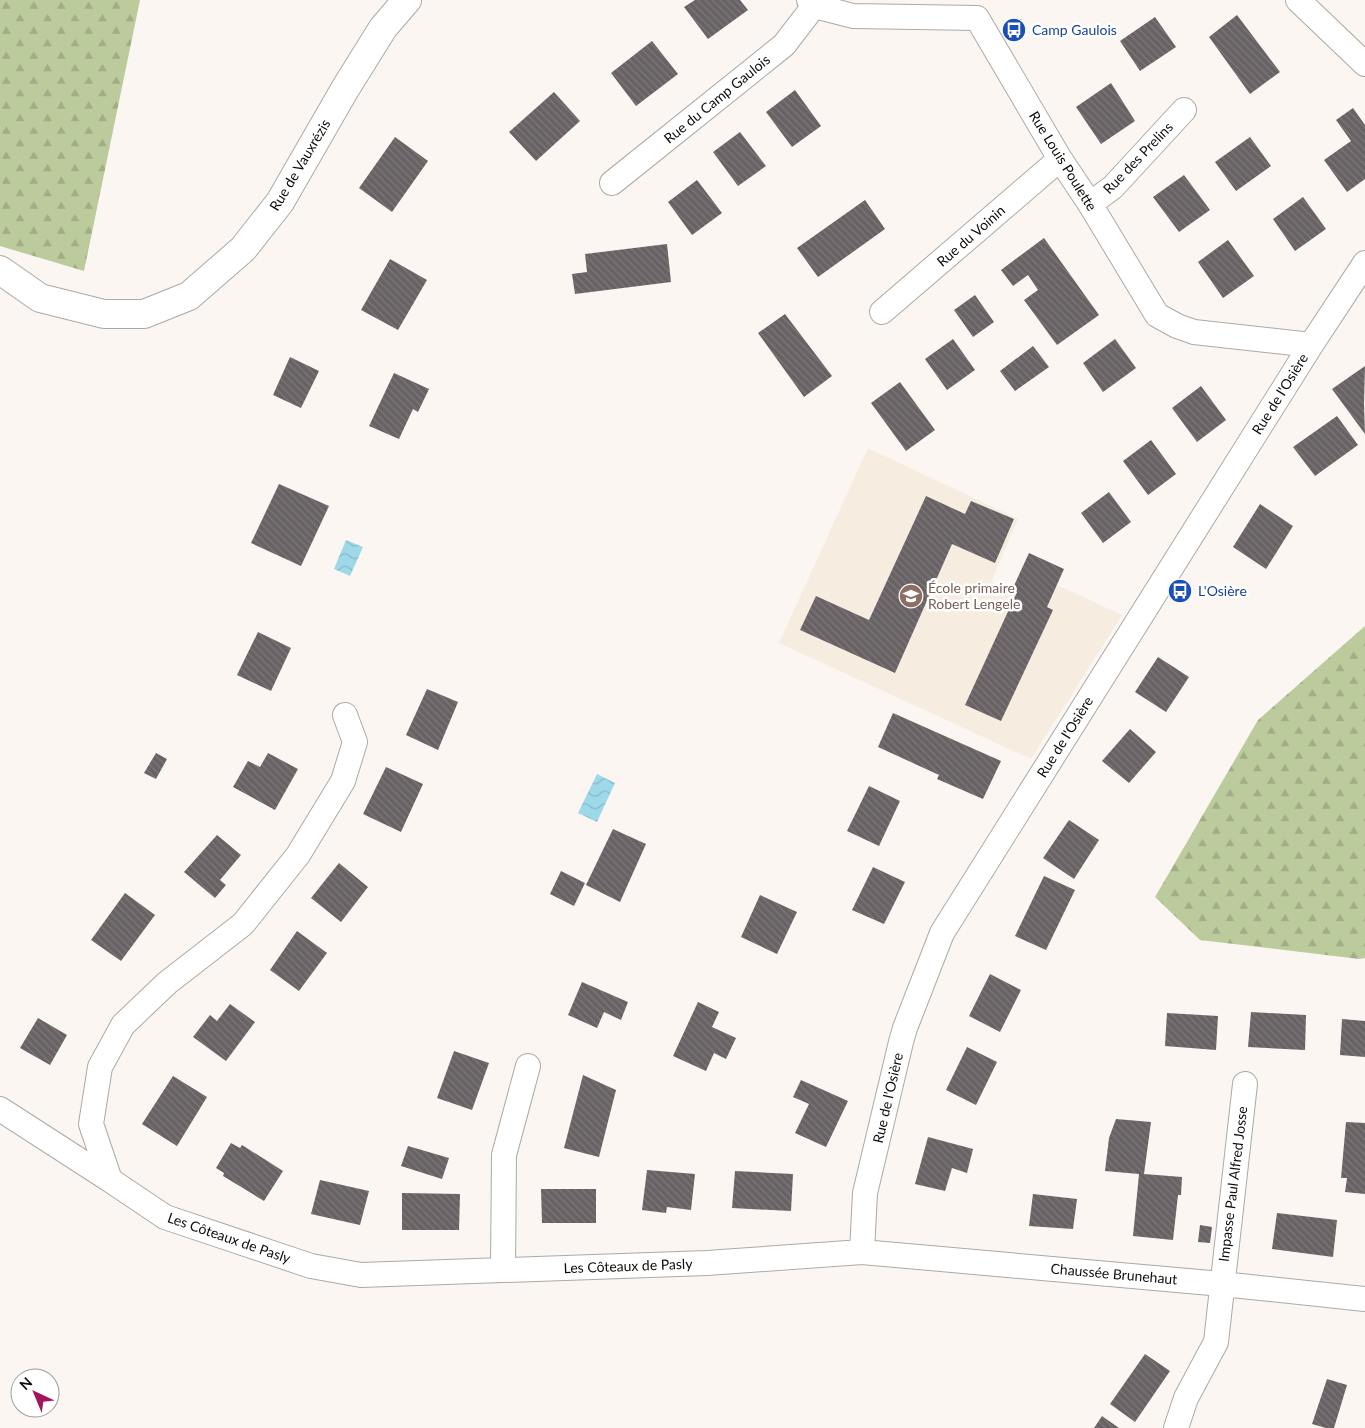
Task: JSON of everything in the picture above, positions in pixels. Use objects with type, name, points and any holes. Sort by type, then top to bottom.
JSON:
[{"type":"street","name":"Rue de Vauxrézis","points":[[0,270],[40,298],[104,314],[144,314],[190,296],[242,249],[280,202],[345,89],[383,28],[407,0]]},
{"type":"street","points":[[1298,0],[1365,64]]},
{"type":"street","name":"Rue Louis Poulette","points":[[812,3],[853,16],[981,9],[1060,158],[1157,315],[1177,326],[1194,332],[1311,345]]},
{"type":"street","name":"Rue du Camp Gaulois","points":[[612,183],[784,45],[812,3]]},
{"type":"street","name":"Rue des Prelins","points":[[1090,204],[1113,187],[1184,110]]},
{"type":"street","name":"Rue du Voinin","points":[[882,312],[1060,158]]},
{"type":"street","name":"Rue de l'Osière","points":[[862,1252],[865,1193],[901,1042],[942,933],[1311,345],[1365,263]]},
{"type":"street","points":[[110,1180],[91,1124],[100,1067],[123,1025],[168,983],[243,924],[298,855],[343,781],[355,742],[345,715]]},
{"type":"street","points":[[503,1270],[504,1155],[528,1066]]},
{"type":"street","name":"Impasse Paul Alfred Josse","points":[[1176,1428],[1186,1398],[1216,1342],[1245,1084]]},
{"type":"street","name":"Les Côteaux de Pasly","points":[[0,1109],[165,1216],[310,1266],[361,1275],[707,1263],[862,1252]]},
{"type":"street","name":"Chaussée Brunehaut","points":[[862,1252],[1222,1284],[1365,1299]]},
{"type":"shaded area","name":"École primaire Robert Lengele","points":[[868,448],[1018,519],[991,582],[1047,607],[1057,585],[1122,615],[1031,759],[779,643]]},
{"type":"green space","points":[[0,0],[140,0],[84,271],[0,246]]},
{"type":"green space","points":[[1365,626],[1365,958],[1359,959],[1200,940],[1155,897],[1258,720]]},
{"type":"water","points":[[346,540],[363,547],[350,576],[334,569]]},
{"type":"water","points":[[597,774],[615,783],[597,822],[578,813]]},
{"type":"building","points":[[695,0],[740,0],[748,10],[708,39],[684,7]]},
{"type":"building","points":[[1237,15],[1280,72],[1250,94],[1209,37]]},
{"type":"building","points":[[1155,17],[1176,47],[1140,71],[1120,41]]},
{"type":"building","points":[[652,41],[678,74],[636,106],[611,73]]},
{"type":"building","points":[[1111,83],[1135,121],[1101,144],[1076,107]]},
{"type":"building","points":[[795,90],[821,126],[792,147],[766,112]]},
{"type":"building","points":[[554,92],[580,121],[536,161],[509,132]]},
{"type":"building","points":[[1353,108],[1365,125],[1365,179],[1347,192],[1324,160],[1351,141],[1336,120]]},
{"type":"building","points":[[740,132],[766,166],[738,186],[713,152]]},
{"type":"building","points":[[395,137],[428,161],[392,212],[359,188]]},
{"type":"building","points":[[1250,137],[1271,166],[1236,191],[1215,162]]},
{"type":"building","points":[[1184,175],[1210,210],[1179,232],[1153,197]]},
{"type":"building","points":[[697,180],[722,213],[692,235],[668,202]]},
{"type":"building","points":[[1303,197],[1326,229],[1295,251],[1273,219]]},
{"type":"building","points":[[865,200],[885,229],[818,277],[797,248]]},
{"type":"building","points":[[1044,238],[1099,315],[1057,345],[1024,300],[1038,290],[1028,275],[1013,286],[1001,270]]},
{"type":"building","points":[[1228,240],[1254,276],[1223,298],[1198,262]]},
{"type":"building","points":[[667,244],[671,282],[575,294],[572,274],[587,272],[585,254]]},
{"type":"building","points":[[390,259],[427,280],[398,330],[361,310]]},
{"type":"building","points":[[975,295],[994,322],[973,337],[954,310]]},
{"type":"building","points":[[785,314],[832,376],[804,397],[758,333]]},
{"type":"building","points":[[953,339],[975,370],[947,390],[925,359]]},
{"type":"building","points":[[1115,339],[1136,368],[1103,392],[1083,363]]},
{"type":"building","points":[[1033,346],[1049,367],[1015,391],[1000,371]]},
{"type":"building","points":[[290,357],[319,371],[301,408],[273,395]]},
{"type":"building","points":[[1365,366],[1364,404],[1365,434],[1332,389]]},
{"type":"building","points":[[394,373],[429,389],[418,412],[413,409],[399,439],[369,426]]},
{"type":"building","points":[[900,382],[935,430],[906,451],[871,403]]},
{"type":"building","points":[[1201,386],[1226,420],[1197,442],[1172,408]]},
{"type":"building","points":[[1337,416],[1358,445],[1315,476],[1293,447]]},
{"type":"building","points":[[1151,440],[1176,474],[1148,495],[1123,461]]},
{"type":"building","points":[[279,484],[329,506],[301,566],[251,543]]},
{"type":"building","points":[[1109,492],[1131,522],[1103,543],[1081,513]]},
{"type":"building","points":[[926,496],[965,514],[971,501],[1014,519],[995,563],[952,544],[895,673],[800,630],[816,596],[869,620]]},
{"type":"building","points":[[1260,504],[1293,526],[1266,569],[1233,547]]},
{"type":"building","points":[[1029,553],[1064,569],[1047,607],[1053,610],[1001,721],[965,705],[1017,592],[1012,590]]},
{"type":"building","points":[[258,632],[291,648],[271,691],[237,675]]},
{"type":"building","points":[[1158,657],[1189,677],[1166,712],[1135,692]]},
{"type":"building","points":[[427,689],[458,702],[438,750],[406,735]]},
{"type":"building","points":[[893,713],[1001,761],[983,799],[937,779],[939,775],[878,747]]},
{"type":"building","points":[[1130,729],[1156,752],[1129,783],[1102,761]]},
{"type":"building","points":[[156,753],[167,759],[156,779],[144,773]]},
{"type":"building","points":[[268,753],[298,769],[275,810],[233,787],[248,761],[260,767]]},
{"type":"building","points":[[386,767],[423,784],[401,832],[363,814]]},
{"type":"building","points":[[869,786],[900,801],[879,846],[847,831]]},
{"type":"building","points":[[1069,820],[1099,840],[1074,879],[1043,858]]},
{"type":"building","points":[[613,829],[646,844],[620,902],[586,885]]},
{"type":"building","points":[[217,835],[241,855],[220,880],[226,885],[215,898],[184,872]]},
{"type":"building","points":[[339,863],[368,887],[341,922],[311,898]]},
{"type":"building","points":[[873,867],[905,882],[884,924],[852,910]]},
{"type":"building","points":[[561,871],[585,883],[574,906],[550,894]]},
{"type":"building","points":[[1044,876],[1075,890],[1046,950],[1015,936]]},
{"type":"building","points":[[125,893],[155,915],[121,961],[91,940]]},
{"type":"building","points":[[760,895],[797,912],[777,954],[741,937]]},
{"type":"building","points":[[297,931],[327,953],[299,991],[270,970]]},
{"type":"building","points":[[990,974],[1021,990],[1000,1032],[969,1016]]},
{"type":"building","points":[[582,982],[628,1002],[621,1020],[604,1012],[597,1028],[568,1015]]},
{"type":"building","points":[[698,1002],[719,1012],[712,1027],[736,1038],[726,1059],[714,1053],[706,1071],[673,1056]]},
{"type":"building","points":[[230,1004],[255,1022],[226,1061],[193,1037],[210,1015],[217,1021]]},
{"type":"building","points":[[1251,1012],[1306,1015],[1305,1050],[1248,1047]]},
{"type":"building","points":[[1167,1013],[1218,1016],[1216,1050],[1165,1046]]},
{"type":"building","points":[[38,1018],[67,1035],[50,1065],[20,1048]]},
{"type":"building","points":[[1342,1019],[1365,1021],[1365,1057],[1340,1055]]},
{"type":"building","points":[[967,1047],[997,1062],[976,1105],[946,1090]]},
{"type":"building","points":[[454,1051],[489,1063],[472,1110],[437,1098]]},
{"type":"building","points":[[583,1075],[616,1090],[599,1157],[564,1148]]},
{"type":"building","points":[[173,1076],[207,1097],[177,1146],[142,1124]]},
{"type":"building","points":[[801,1080],[848,1101],[826,1147],[795,1133],[809,1104],[793,1097]]},
{"type":"building","points":[[1116,1119],[1151,1122],[1144,1174],[1182,1177],[1181,1195],[1178,1195],[1173,1240],[1133,1236],[1139,1174],[1105,1171],[1109,1138]]},
{"type":"building","points":[[1346,1122],[1365,1123],[1365,1194],[1345,1192],[1347,1178],[1341,1178]]},
{"type":"building","points":[[928,1137],[973,1149],[967,1173],[952,1168],[945,1191],[915,1184]]},
{"type":"building","points":[[231,1143],[240,1148],[242,1145],[283,1171],[264,1201],[223,1176],[224,1173],[216,1168]]},
{"type":"building","points":[[408,1146],[449,1158],[442,1179],[401,1166]]},
{"type":"building","points":[[647,1170],[695,1174],[691,1210],[667,1207],[666,1213],[642,1210]]},
{"type":"building","points":[[735,1171],[793,1174],[791,1211],[732,1208]]},
{"type":"building","points":[[320,1180],[369,1191],[360,1225],[311,1214]]},
{"type":"building","points":[[541,1189],[596,1189],[596,1223],[542,1223]]},
{"type":"building","points":[[402,1193],[460,1194],[459,1230],[402,1230]]},
{"type":"building","points":[[1033,1194],[1077,1199],[1073,1229],[1029,1226]]},
{"type":"building","points":[[1277,1213],[1337,1220],[1333,1257],[1272,1249]]},
{"type":"building","points":[[1200,1225],[1212,1227],[1210,1243],[1198,1242]]},
{"type":"building","points":[[1145,1354],[1170,1371],[1135,1422],[1110,1404]]},
{"type":"building","points":[[1327,1379],[1347,1385],[1334,1428],[1312,1424]]},
{"type":"building","points":[[1102,1416],[1119,1428],[1094,1428]]},
{"type":"place","name":"Camp Gaulois","points":[[1014,30]]},
{"type":"place","name":"L'Osière","points":[[1180,591]]},
{"type":"place","name":"École primaire Robert Lengele","points":[[911,596]]}]
